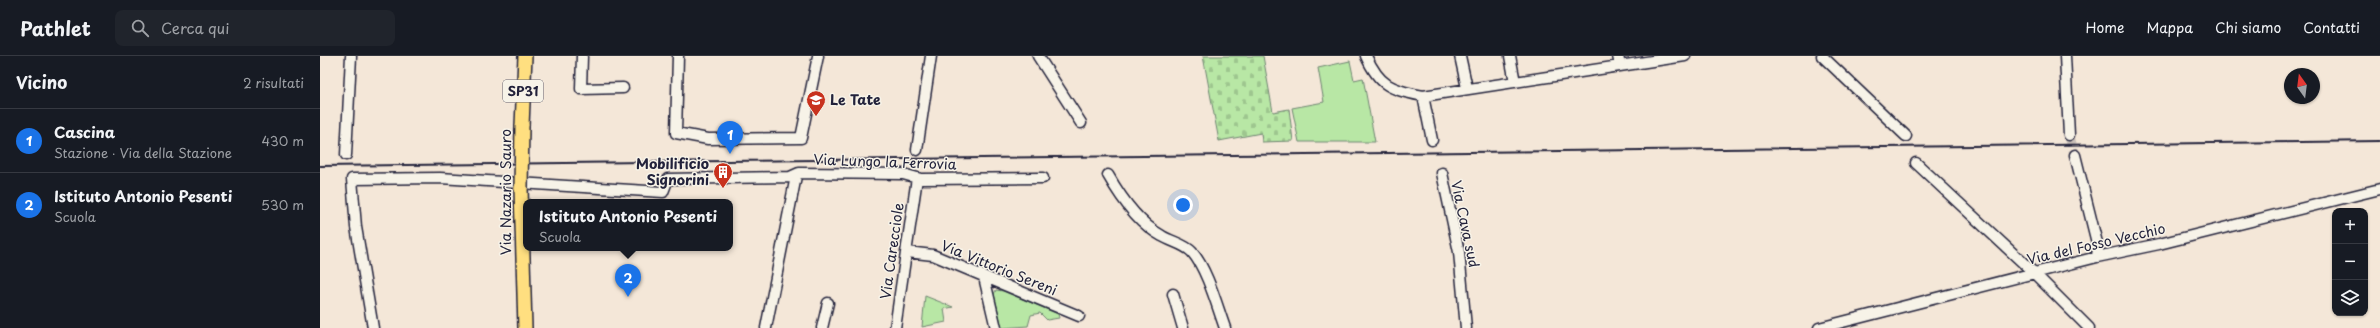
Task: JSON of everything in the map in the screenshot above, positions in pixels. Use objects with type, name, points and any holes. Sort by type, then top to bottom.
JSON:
[{"type":"main road","name":"Via Nazario Sauro","points":[[524,328],[522,126],[525,56]]},
{"type":"street","points":[[346,155],[351,56]]},
{"type":"street","points":[[582,56],[581,88],[623,88]]},
{"type":"street","points":[[678,56],[676,133],[708,140],[801,138],[818,56]]},
{"type":"street","points":[[917,150],[931,56]]},
{"type":"street","points":[[1038,56],[1081,123]]},
{"type":"street","points":[[1366,56],[1376,76],[1384,84],[1400,91],[1423,96],[1467,88],[1515,82],[1619,61],[1685,56]]},
{"type":"street","points":[[1460,56],[1467,88]]},
{"type":"street","points":[[1510,56],[1515,82]]},
{"type":"street","points":[[1822,56],[1906,136]]},
{"type":"street","points":[[2065,56],[2069,135]]},
{"type":"street","points":[[1423,96],[1432,140]]},
{"type":"street","points":[[2075,155],[2099,250],[2096,257]]},
{"type":"street","points":[[1916,163],[2034,273],[2089,328]]},
{"type":"street","name":"Via Lungo la Ferrovia","points":[[373,328],[356,228],[352,179],[440,178],[663,192],[668,179],[796,176],[799,173],[903,174],[917,178],[1043,178]]},
{"type":"street","name":"Via Cava sud","points":[[1442,173],[1459,252],[1466,328]]},
{"type":"street","points":[[1108,175],[1125,203],[1148,225],[1163,237],[1185,247],[1195,256],[1206,279],[1225,328]]},
{"type":"street","points":[[766,328],[796,176]]},
{"type":"street","name":"Via Carecciole","points":[[895,328],[917,178]]},
{"type":"street","name":"Via del Fosso Vecchio","points":[[1819,328],[2096,257],[2159,244],[2380,189]]},
{"type":"street","name":"Via Vittorio Sereni","points":[[907,252],[933,255],[1079,316]]},
{"type":"street","points":[[984,277],[996,328]]},
{"type":"street","points":[[1173,294],[1183,328]]},
{"type":"street","points":[[822,328],[828,302]]},
{"type":"green space","points":[[1203,56],[1263,56],[1273,112],[1289,109],[1293,141],[1262,142],[1261,133],[1219,141]]},
{"type":"green space","points":[[1350,61],[1354,80],[1363,78],[1375,142],[1299,142],[1292,108],[1324,102],[1318,68]]},
{"type":"green space","points":[[996,290],[1003,291],[1058,314],[1059,318],[1047,320],[1040,313],[1031,315],[1028,326],[1002,328],[994,294]]},
{"type":"green space","points":[[925,296],[953,307],[944,309],[946,322],[922,327]]},
{"type":"tunnel","points":[[2069,135],[2075,155]]},
{"type":"railway","points":[[320,166],[2380,141]]},
{"type":"place","name":"Le Tate","points":[[816,117]]},
{"type":"place","name":"Cascina","points":[[730,154]]},
{"type":"place","name":"Mobilificio Signorini","points":[[723,189]]},
{"type":"place","name":"Istituto Antonio Pesenti","points":[[628,297]]}]
